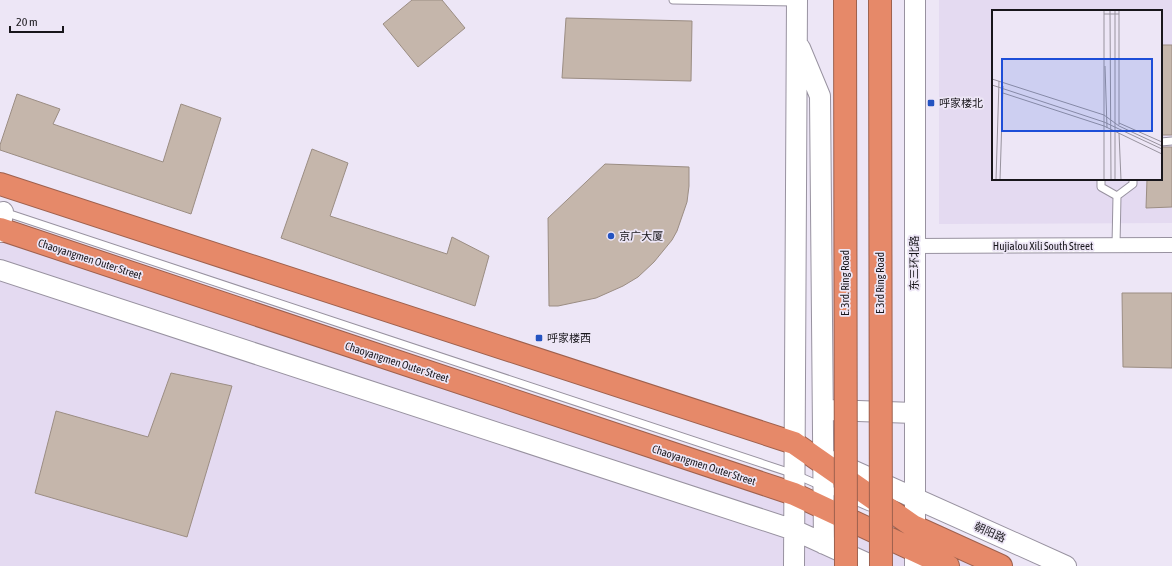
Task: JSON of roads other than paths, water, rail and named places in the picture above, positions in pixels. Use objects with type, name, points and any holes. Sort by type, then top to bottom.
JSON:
[{"type":"highway","name":"E. 3rd. Ring Road","points":[[845,0],[846,566]]},
{"type":"highway","name":"E 3rd Ring Road","points":[[880,0],[881,566]]},
{"type":"highway","points":[[0,184],[794,443],[823,460],[913,526],[1001,566]]},
{"type":"highway","name":"Chaoyangmen Outer Street","points":[[1,223],[794,484],[823,498],[914,558],[948,566]]},
{"type":"street","name":"东三环北路","points":[[914,558],[915,0]]},
{"type":"street","points":[[794,566],[797,1]]},
{"type":"street","points":[[796,40],[820,96],[824,544]]},
{"type":"street","name":"Hujialou Xili South Street","points":[[914,246],[1172,245]]},
{"type":"street","points":[[0,270],[794,530],[873,566]]},
{"type":"street","points":[[794,409],[914,413]]},
{"type":"street","name":"朝阳路","points":[[823,460],[1066,566]]},
{"type":"lane","points":[[673,0],[797,1]]},
{"type":"lane","points":[[1162,142],[1172,141]]},
{"type":"lane","points":[[1101,180],[1101,187],[1117,196]]},
{"type":"lane","points":[[1117,196],[1133,184],[1133,180]]},
{"type":"lane","points":[[1116,245],[1117,196]]},
{"type":"lane","points":[[823,498],[913,526]]},
{"type":"place","name":"呼家楼北","points":[[931,103]]},
{"type":"place","name":"京广大厦","points":[[611,236]]},
{"type":"place","name":"呼家楼西","points":[[539,338]]}]
